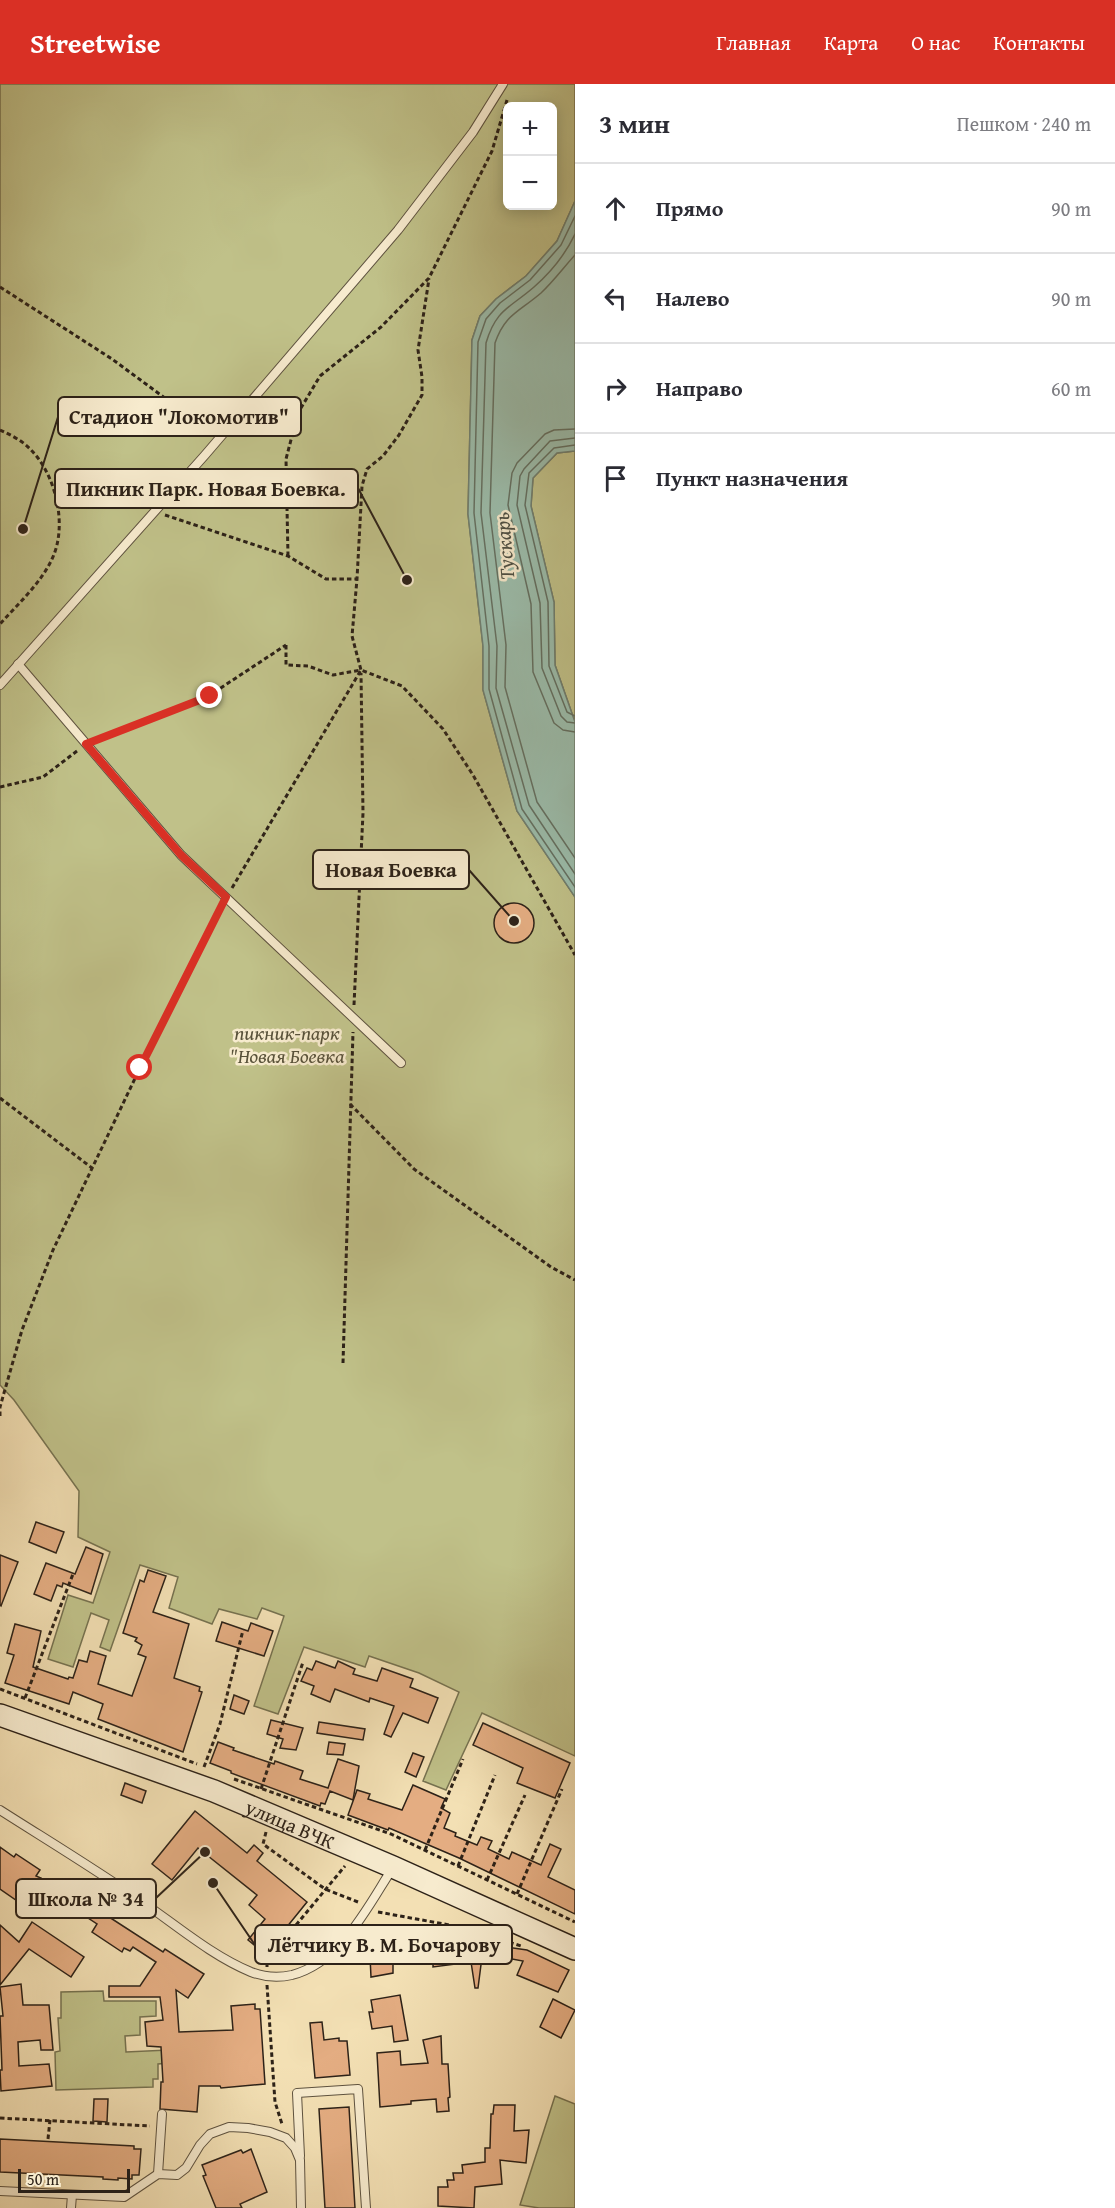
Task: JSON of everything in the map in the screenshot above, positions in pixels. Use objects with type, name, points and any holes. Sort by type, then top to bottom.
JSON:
[{"type":"main road","name":"улица ВЧК","points":[[0,1714],[214,1791],[393,1867],[575,1949]]},
{"type":"lane","points":[[0,685],[219,439],[398,230],[473,132],[503,84]]},
{"type":"lane","points":[[18,664],[181,855],[401,1063]]},
{"type":"lane","points":[[0,1810],[135,1897],[227,1961],[253,1973],[267,1976],[283,1977],[302,1971],[332,1953],[357,1923],[393,1867]]},
{"type":"lane","points":[[302,2208],[297,2093],[358,2089],[366,2208]]},
{"type":"lane","points":[[158,2174],[162,2114]]},
{"type":"lane","points":[[0,2191],[124,2197],[158,2174],[177,2175],[186,2169],[210,2133],[229,2127],[270,2132],[286,2138],[295,2148],[300,2160]]},
{"type":"lane","points":[[71,2208],[72,2195]]},
{"type":"path","points":[[0,1416],[0,1407],[22,1330],[53,1251],[140,1068],[226,897],[361,670],[352,636],[362,486],[367,469],[383,456],[399,435],[422,395],[422,377],[417,350],[429,278],[492,151],[509,95]]},
{"type":"path","points":[[288,556],[286,459],[298,413],[320,376],[381,327],[429,278]]},
{"type":"path","points":[[0,287],[112,359],[219,439]]},
{"type":"path","points":[[0,430],[15,437],[31,449],[42,463],[55,493],[59,525],[54,556],[45,572],[0,624]]},
{"type":"path","points":[[154,512],[288,556],[326,579],[357,579]]},
{"type":"path","points":[[0,787],[43,777],[86,744],[210,696],[286,645],[286,665],[308,666],[333,675],[361,670],[402,686],[443,729],[473,775],[575,956]]},
{"type":"path","points":[[0,1098],[92,1168]]},
{"type":"path","points":[[350,1104],[414,1169],[551,1267],[575,1280]]},
{"type":"path","points":[[25,1698],[73,1574]]},
{"type":"path","points":[[0,1689],[204,1767],[220,1724],[243,1630]]},
{"type":"path","points":[[261,1789],[303,1662]]},
{"type":"path","points":[[425,1850],[463,1759]]},
{"type":"path","points":[[458,1866],[495,1775]]},
{"type":"path","points":[[233,1778],[390,1834],[575,1922]]},
{"type":"path","points":[[517,1894],[562,1788]]},
{"type":"path","points":[[487,1880],[525,1795]]},
{"type":"path","points":[[286,2138],[275,2102],[267,1960],[348,1863]]},
{"type":"path","points":[[0,2118],[161,2127]]},
{"type":"path","points":[[48,2139],[50,2121]]},
{"type":"green space","name":"пикник-парк \"Новая Боевка","points":[[0,84],[575,84],[575,201],[557,241],[526,276],[496,299],[480,316],[472,340],[468,514],[483,646],[483,690],[517,811],[575,897],[575,1756],[482,1713],[446,1790],[423,1781],[459,1692],[419,1673],[369,1656],[365,1667],[304,1647],[278,1714],[254,1706],[284,1616],[262,1608],[257,1619],[219,1609],[212,1624],[169,1608],[178,1577],[140,1565],[110,1651],[100,1647],[109,1620],[91,1613],[73,1667],[48,1659],[68,1595],[93,1603],[110,1552],[78,1537],[79,1491],[14,1400],[0,1385]]},
{"type":"green space","points":[[575,451],[575,722],[555,665],[554,602],[531,506],[533,478],[557,453]]},
{"type":"green space","points":[[103,1991],[104,2001],[156,2001],[156,2016],[140,2017],[140,2035],[125,2036],[126,2052],[168,2050],[169,2063],[158,2064],[158,2079],[153,2079],[153,2087],[56,2090],[55,2052],[60,2051],[58,2018],[61,2018],[61,1992]]},
{"type":"green space","points":[[555,2096],[575,2104],[575,2208],[539,2208],[520,2205]]},
{"type":"water","name":"Тускарь","points":[[575,201],[575,451],[557,453],[533,478],[531,506],[554,602],[555,665],[575,722],[575,897],[517,811],[483,690],[483,646],[468,514],[472,340],[480,316],[496,299],[526,276],[557,241]]},
{"type":"building","points":[[514,903],[522,904],[528,909],[533,915],[533,931],[528,937],[522,942],[514,943],[506,942],[500,937],[495,931],[494,923],[495,915],[500,909],[506,904]]},
{"type":"building","points":[[36,1522],[64,1532],[56,1553],[29,1542]]},
{"type":"building","points":[[86,1547],[103,1554],[91,1594],[63,1583],[62,1587],[57,1585],[51,1601],[34,1594],[46,1563],[75,1574]]},
{"type":"building","points":[[0,1555],[18,1562],[1,1606],[0,1605]]},
{"type":"building","points":[[148,1570],[166,1576],[153,1612],[189,1624],[174,1678],[200,1687],[199,1691],[202,1692],[183,1752],[98,1719],[103,1704],[73,1692],[69,1704],[5,1683],[14,1655],[7,1653],[15,1624],[41,1631],[33,1667],[68,1679],[73,1678],[79,1660],[87,1662],[90,1651],[106,1656],[98,1684],[132,1696],[146,1657],[138,1654],[142,1645],[135,1641],[137,1638],[123,1633],[140,1580],[144,1582]]},
{"type":"building","points":[[222,1622],[248,1631],[251,1623],[273,1631],[264,1656],[216,1641]]},
{"type":"building","points":[[316,1661],[335,1668],[338,1661],[355,1669],[353,1674],[377,1681],[382,1668],[413,1679],[410,1687],[438,1698],[428,1723],[403,1713],[391,1737],[384,1734],[394,1706],[370,1698],[369,1702],[335,1689],[330,1702],[311,1694],[314,1686],[301,1681],[307,1668],[312,1670]]},
{"type":"building","points":[[234,1695],[249,1701],[244,1714],[230,1709]]},
{"type":"building","points":[[271,1720],[303,1728],[296,1750],[280,1748],[283,1739],[267,1734]]},
{"type":"building","points":[[319,1722],[365,1729],[363,1740],[317,1733]]},
{"type":"building","points":[[483,1723],[570,1763],[555,1798],[517,1783],[523,1768],[473,1745]]},
{"type":"building","points":[[218,1742],[234,1748],[233,1750],[274,1764],[275,1761],[303,1771],[300,1779],[328,1788],[338,1759],[359,1766],[353,1800],[330,1791],[325,1804],[321,1803],[320,1806],[231,1773],[231,1771],[210,1763]]},
{"type":"building","points":[[329,1742],[345,1744],[343,1755],[327,1754]]},
{"type":"building","points":[[413,1753],[424,1757],[416,1777],[405,1772]]},
{"type":"building","points":[[125,1783],[146,1791],[142,1803],[121,1795]]},
{"type":"building","points":[[413,1785],[445,1799],[441,1808],[450,1813],[444,1828],[456,1833],[455,1836],[477,1845],[481,1837],[492,1841],[488,1849],[509,1859],[512,1852],[541,1865],[550,1844],[561,1849],[548,1877],[575,1890],[575,1914],[459,1858],[389,1828],[388,1830],[348,1815],[357,1790],[370,1794],[368,1799],[402,1810]]},
{"type":"building","points":[[195,1811],[247,1853],[254,1845],[263,1853],[257,1861],[307,1902],[265,1954],[248,1940],[265,1919],[249,1905],[257,1895],[198,1848],[172,1880],[152,1864]]},
{"type":"building","points":[[0,1847],[14,1857],[16,1854],[40,1870],[36,1876],[41,1878],[23,1905],[0,1889]]},
{"type":"building","points":[[89,1904],[163,1952],[165,1949],[204,1974],[188,1998],[176,1990],[179,2032],[233,2030],[231,2006],[255,2004],[255,2009],[260,2009],[265,2084],[221,2088],[220,2086],[199,2086],[197,2112],[160,2109],[161,2082],[163,2082],[161,2047],[147,2046],[145,2022],[163,2020],[160,1997],[109,1997],[109,1986],[140,1986],[156,1962],[133,1947],[130,1951],[124,1948],[122,1952],[92,1932],[97,1924],[82,1914]]},
{"type":"building","points":[[32,1922],[84,1957],[71,1977],[29,1949],[0,1985],[0,1925],[19,1942]]},
{"type":"building","points":[[369,1936],[393,1936],[393,1973],[371,1977]]},
{"type":"building","points":[[434,1936],[527,1950],[569,1970],[558,1992],[517,1975],[523,1961],[486,1954],[486,1958],[482,1957],[478,1988],[475,1988],[471,1962],[433,1967]]},
{"type":"building","points":[[21,1984],[23,2005],[49,2005],[53,2050],[41,2050],[40,2040],[18,2042],[19,2066],[49,2064],[52,2086],[1,2091],[0,2016],[3,2016],[0,1987]]},
{"type":"building","points":[[400,1995],[408,2040],[394,2042],[392,2026],[372,2029],[369,2012],[373,2012],[371,2000]]},
{"type":"building","points":[[553,1999],[575,2010],[561,2038],[540,2027]]},
{"type":"building","points":[[322,2022],[324,2040],[339,2038],[339,2041],[347,2041],[350,2075],[315,2078],[310,2023]]},
{"type":"building","points":[[441,2036],[442,2064],[448,2064],[449,2111],[437,2112],[436,2099],[380,2107],[377,2053],[400,2051],[401,2065],[428,2063],[423,2040]]},
{"type":"building","points":[[94,2099],[108,2099],[107,2122],[93,2121]]},
{"type":"building","points":[[494,2105],[515,2105],[514,2131],[529,2130],[526,2163],[500,2160],[502,2184],[475,2187],[474,2208],[438,2206],[438,2187],[448,2187],[447,2180],[454,2180],[453,2173],[463,2173],[462,2165],[485,2162],[485,2148],[490,2148],[491,2114],[493,2114]]},
{"type":"building","points":[[349,2107],[355,2208],[325,2208],[319,2109]]},
{"type":"building","points":[[0,2139],[134,2146],[134,2149],[141,2149],[139,2175],[132,2175],[132,2179],[118,2178],[118,2180],[103,2179],[103,2177],[0,2172]]},
{"type":"building","points":[[251,2149],[267,2192],[240,2204],[242,2208],[216,2208],[203,2176],[206,2175],[202,2165],[241,2150],[243,2153]]},
{"type":"place","name":"Стадион \"Локомотив\"","points":[[23,529]]},
{"type":"place","name":"Пикник Парк. Новая Боевка.","points":[[407,580]]},
{"type":"place","name":"Новая Боевка","points":[[514,921]]},
{"type":"place","name":"Школа № 34","points":[[205,1852]]},
{"type":"place","name":"Лётчику В. М. Бочарову","points":[[213,1883]]},
{"type":"route","points":[[140,1068],[226,897],[181,855],[86,744],[210,696]]}]
